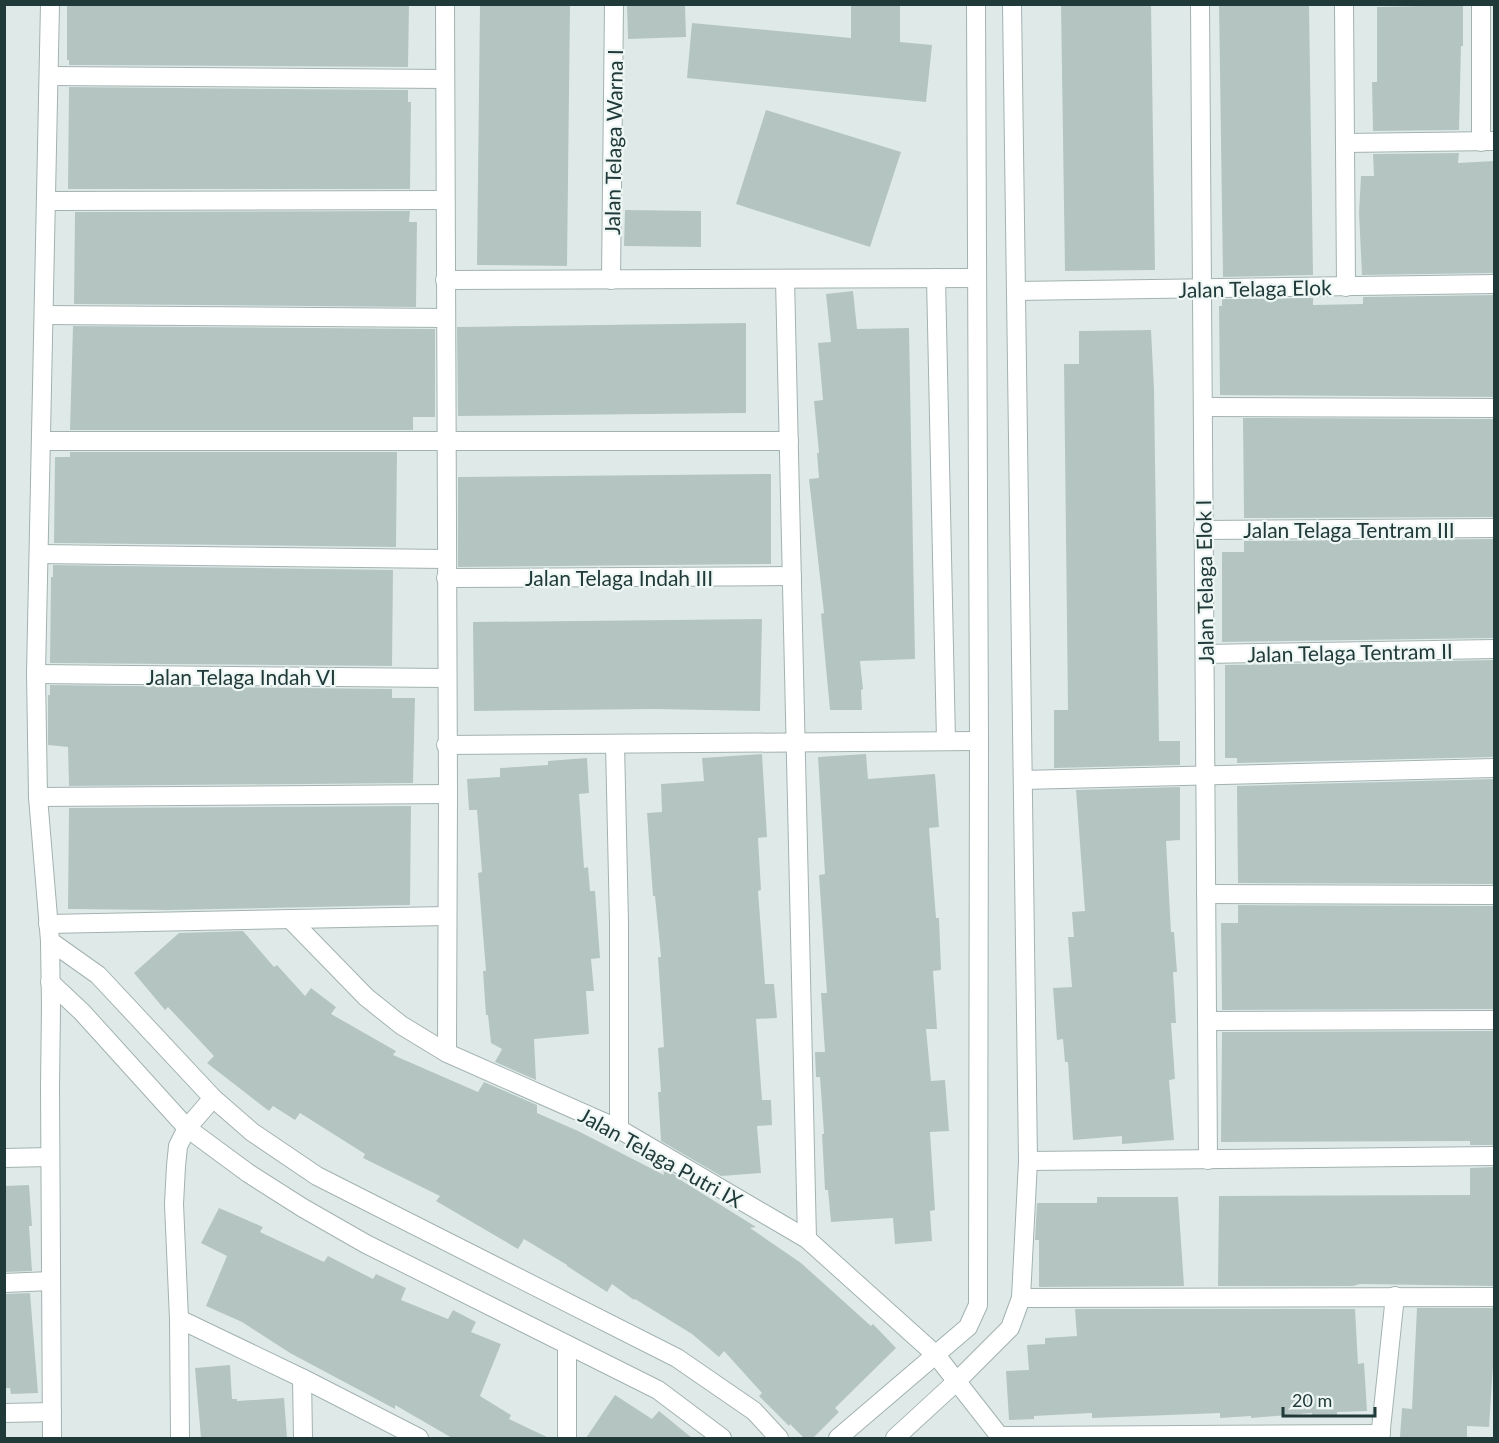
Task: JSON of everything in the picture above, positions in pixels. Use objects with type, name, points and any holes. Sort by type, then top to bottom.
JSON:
[{"type":"street","points":[[50,4],[48,201],[36,674],[38,797],[49,933],[52,1438]]},
{"type":"street","points":[[445,4],[447,1053]]},
{"type":"street","name":"Jalan Telaga Warna I","points":[[611,280],[614,4]]},
{"type":"street","points":[[838,1438],[968,1327],[978,1305],[979,1295],[976,4]]},
{"type":"street","points":[[895,1438],[1010,1328],[1021,1298],[1028,1161],[1012,4]]},
{"type":"street","name":"Jalan Telaga Elok I","points":[[1200,4],[1208,1160]]},
{"type":"street","points":[[1344,4],[1346,287]]},
{"type":"street","points":[[1345,143],[1488,141],[1481,4]]},
{"type":"street","points":[[50,76],[444,79]]},
{"type":"street","points":[[48,201],[445,200]]},
{"type":"street","points":[[936,278],[946,741]]},
{"type":"street","points":[[446,280],[977,278]]},
{"type":"street","points":[[785,279],[807,1239]]},
{"type":"street","name":"Jalan Telaga Elok","points":[[1016,291],[1494,284]]},
{"type":"street","points":[[44,315],[445,318]]},
{"type":"street","points":[[1203,407],[1494,408]]},
{"type":"street","points":[[41,441],[789,441]]},
{"type":"street","name":"Jalan Telaga Tentram III","points":[[1203,530],[1494,528]]},
{"type":"street","points":[[39,554],[446,560]]},
{"type":"street","name":"Jalan Telaga Indah III","points":[[446,578],[792,576]]},
{"type":"street","name":"Jalan Telaga Tentram II","points":[[1205,654],[1494,649]]},
{"type":"street","name":"Jalan Telaga Indah VI","points":[[36,674],[446,678]]},
{"type":"street","points":[[446,745],[979,741]]},
{"type":"street","points":[[615,744],[619,922],[618,1129]]},
{"type":"street","points":[[1023,780],[1494,768]]},
{"type":"street","points":[[38,797],[448,794]]},
{"type":"street","points":[[1206,894],[1494,895]]},
{"type":"street","points":[[49,933],[290,919],[446,916]]},
{"type":"street","name":"Jalan Telaga Putri IX","points":[[290,919],[366,997],[402,1025],[447,1053],[618,1129],[807,1239],[936,1355],[1000,1437]]},
{"type":"street","points":[[49,933],[104,981],[213,1098],[252,1132],[317,1176],[676,1358],[754,1411],[780,1438]]},
{"type":"street","points":[[50,982],[82,1012],[187,1128],[248,1173],[366,1244],[658,1390],[722,1438]]},
{"type":"street","points":[[1208,1021],[1494,1020]]},
{"type":"street","points":[[180,1438],[175,1185],[178,1146],[187,1128],[213,1098]]},
{"type":"street","points":[[4,1158],[50,1156]]},
{"type":"street","points":[[1028,1161],[1494,1156]]},
{"type":"street","points":[[4,1283],[51,1281]]},
{"type":"street","points":[[1000,1437],[1381,1436],[1395,1296]]},
{"type":"street","points":[[1021,1298],[1494,1297]]},
{"type":"street","points":[[179,1319],[419,1438]]},
{"type":"street","points":[[567,1345],[567,1438]]},
{"type":"street","points":[[302,1378],[303,1438]]},
{"type":"street","points":[[4,1413],[52,1412]]},
{"type":"building","points":[[67,4],[409,4],[408,67],[69,65],[69,60],[67,60]]},
{"type":"building","points":[[480,4],[570,6],[567,266],[477,265]]},
{"type":"building","points":[[627,4],[685,4],[686,37],[628,39]]},
{"type":"building","points":[[851,4],[900,4],[900,42],[932,45],[926,102],[687,78],[692,23],[851,38]]},
{"type":"building","points":[[1061,4],[1151,4],[1155,270],[1065,271]]},
{"type":"building","points":[[1219,4],[1309,4],[1313,275],[1223,277]]},
{"type":"building","points":[[1419,4],[1463,4],[1459,130],[1373,131],[1372,82],[1377,82],[1377,7],[1420,6]]},
{"type":"building","points":[[69,87],[408,90],[408,102],[411,102],[410,189],[68,189]]},
{"type":"building","points":[[766,110],[901,152],[870,247],[736,204]]},
{"type":"building","points":[[1459,153],[1458,163],[1494,161],[1494,273],[1362,275],[1359,213],[1361,176],[1374,176],[1373,154]]},
{"type":"building","points":[[625,210],[701,211],[701,247],[624,246]]},
{"type":"building","points":[[410,211],[409,222],[417,222],[416,307],[74,304],[75,212]]},
{"type":"building","points":[[853,291],[857,329],[909,328],[915,659],[860,661],[863,689],[861,690],[862,710],[830,710],[821,614],[824,613],[809,479],[819,478],[814,401],[823,400],[818,343],[831,342],[826,294]]},
{"type":"building","points":[[1494,295],[1494,397],[1220,395],[1219,306],[1222,306],[1222,299],[1313,298],[1313,305],[1363,304],[1363,297]]},
{"type":"building","points":[[746,323],[746,413],[458,416],[457,327]]},
{"type":"building","points":[[73,326],[435,329],[435,417],[413,417],[413,430],[70,430]]},
{"type":"building","points":[[1151,330],[1154,389],[1159,741],[1180,741],[1180,765],[1054,768],[1054,710],[1068,710],[1064,364],[1079,364],[1079,331]]},
{"type":"building","points":[[1243,418],[1494,419],[1494,517],[1244,518]]},
{"type":"building","points":[[70,452],[397,452],[396,547],[54,543],[55,457],[70,457]]},
{"type":"building","points":[[771,474],[771,564],[458,567],[458,477]]},
{"type":"building","points":[[1494,539],[1494,638],[1222,642],[1222,552],[1244,552],[1244,541]]},
{"type":"building","points":[[53,565],[393,570],[392,666],[50,663]]},
{"type":"building","points":[[762,619],[760,711],[655,709],[474,711],[473,622]]},
{"type":"building","points":[[1494,660],[1494,757],[1237,763],[1237,758],[1225,758],[1225,665]]},
{"type":"building","points":[[50,685],[392,689],[392,698],[415,698],[413,783],[69,786],[68,747],[48,745]]},
{"type":"building","points":[[762,754],[767,837],[758,838],[761,890],[758,891],[765,984],[774,984],[777,1018],[756,1019],[762,1100],[771,1100],[772,1125],[757,1126],[761,1173],[721,1176],[661,1141],[658,1048],[664,1047],[658,957],[661,957],[655,896],[653,896],[647,813],[662,812],[661,784],[704,781],[702,758]]},
{"type":"building","points":[[866,754],[868,779],[935,774],[939,827],[929,828],[936,918],[939,918],[941,970],[933,971],[937,1029],[926,1029],[931,1081],[945,1080],[949,1131],[930,1132],[935,1210],[930,1211],[932,1241],[895,1244],[893,1218],[831,1222],[828,1190],[825,1190],[820,1077],[816,1077],[815,1052],[825,1052],[821,993],[827,993],[819,875],[825,874],[818,757]]},
{"type":"building","points":[[587,758],[589,793],[579,794],[584,868],[588,867],[590,891],[595,891],[600,958],[591,959],[594,991],[586,991],[589,1034],[534,1039],[536,1080],[495,1062],[502,1049],[491,1043],[488,1015],[486,1015],[483,971],[486,971],[478,873],[482,872],[477,810],[469,810],[467,779],[500,777],[500,768],[548,765],[548,761]]},
{"type":"building","points":[[1494,779],[1494,884],[1238,883],[1237,786]]},
{"type":"building","points":[[1180,787],[1180,840],[1166,841],[1171,932],[1174,932],[1177,972],[1173,972],[1176,1023],[1171,1023],[1175,1079],[1169,1080],[1174,1140],[1122,1144],[1122,1136],[1073,1140],[1068,1062],[1065,1062],[1063,1039],[1057,1040],[1053,988],[1072,987],[1068,937],[1074,937],[1072,912],[1085,911],[1076,790]]},
{"type":"building","points":[[411,806],[410,905],[168,910],[68,909],[69,808]]},
{"type":"building","points":[[1238,905],[1494,906],[1494,1009],[1222,1010],[1221,923],[1238,923]]},
{"type":"building","points":[[243,931],[274,967],[277,965],[305,996],[311,988],[336,1007],[331,1014],[396,1051],[393,1055],[478,1092],[484,1082],[537,1105],[537,1113],[578,1131],[664,1175],[663,1168],[682,1179],[679,1179],[756,1227],[750,1228],[801,1263],[871,1326],[873,1324],[896,1348],[835,1408],[839,1412],[813,1438],[804,1438],[759,1396],[762,1393],[724,1351],[719,1357],[692,1334],[634,1300],[612,1284],[607,1292],[524,1239],[518,1249],[436,1201],[440,1196],[363,1158],[365,1154],[300,1113],[295,1120],[273,1106],[269,1111],[207,1063],[214,1056],[168,1007],[165,1010],[134,973],[179,933]]},
{"type":"building","points":[[1494,1031],[1494,1145],[1470,1145],[1470,1141],[1221,1142],[1222,1032]]},
{"type":"building","points":[[1494,1167],[1494,1286],[1360,1284],[1353,1286],[1218,1286],[1219,1196],[1470,1195],[1470,1168]]},
{"type":"building","points":[[29,1185],[32,1271],[4,1272],[4,1186]]},
{"type":"building","points":[[1097,1197],[1178,1197],[1184,1286],[1039,1287],[1039,1240],[1035,1240],[1037,1203],[1097,1203]]},
{"type":"building","points":[[219,1208],[263,1227],[260,1232],[324,1262],[328,1256],[373,1279],[376,1274],[406,1288],[401,1300],[448,1319],[453,1310],[476,1322],[471,1332],[501,1344],[480,1396],[511,1415],[509,1419],[549,1438],[452,1438],[395,1405],[395,1409],[290,1353],[242,1322],[206,1306],[227,1256],[201,1243]]},
{"type":"building","points":[[30,1293],[38,1393],[11,1394],[10,1388],[4,1388],[4,1294]]},
{"type":"building","points":[[1417,1308],[1494,1308],[1494,1351],[1489,1427],[1467,1426],[1467,1438],[1400,1437],[1402,1408],[1412,1409]]},
{"type":"building","points":[[1075,1309],[1355,1309],[1358,1364],[1364,1363],[1367,1411],[1337,1412],[1337,1415],[1312,1417],[1312,1413],[1251,1418],[1251,1416],[1220,1418],[1220,1413],[1092,1418],[1092,1413],[1034,1416],[1034,1419],[1009,1420],[1006,1371],[1029,1370],[1027,1345],[1045,1344],[1045,1338],[1077,1336]]},
{"type":"building","points":[[230,1365],[232,1399],[237,1399],[237,1401],[284,1398],[287,1438],[201,1438],[195,1368]]},
{"type":"building","points":[[615,1395],[652,1419],[659,1411],[692,1438],[586,1438]]}]
